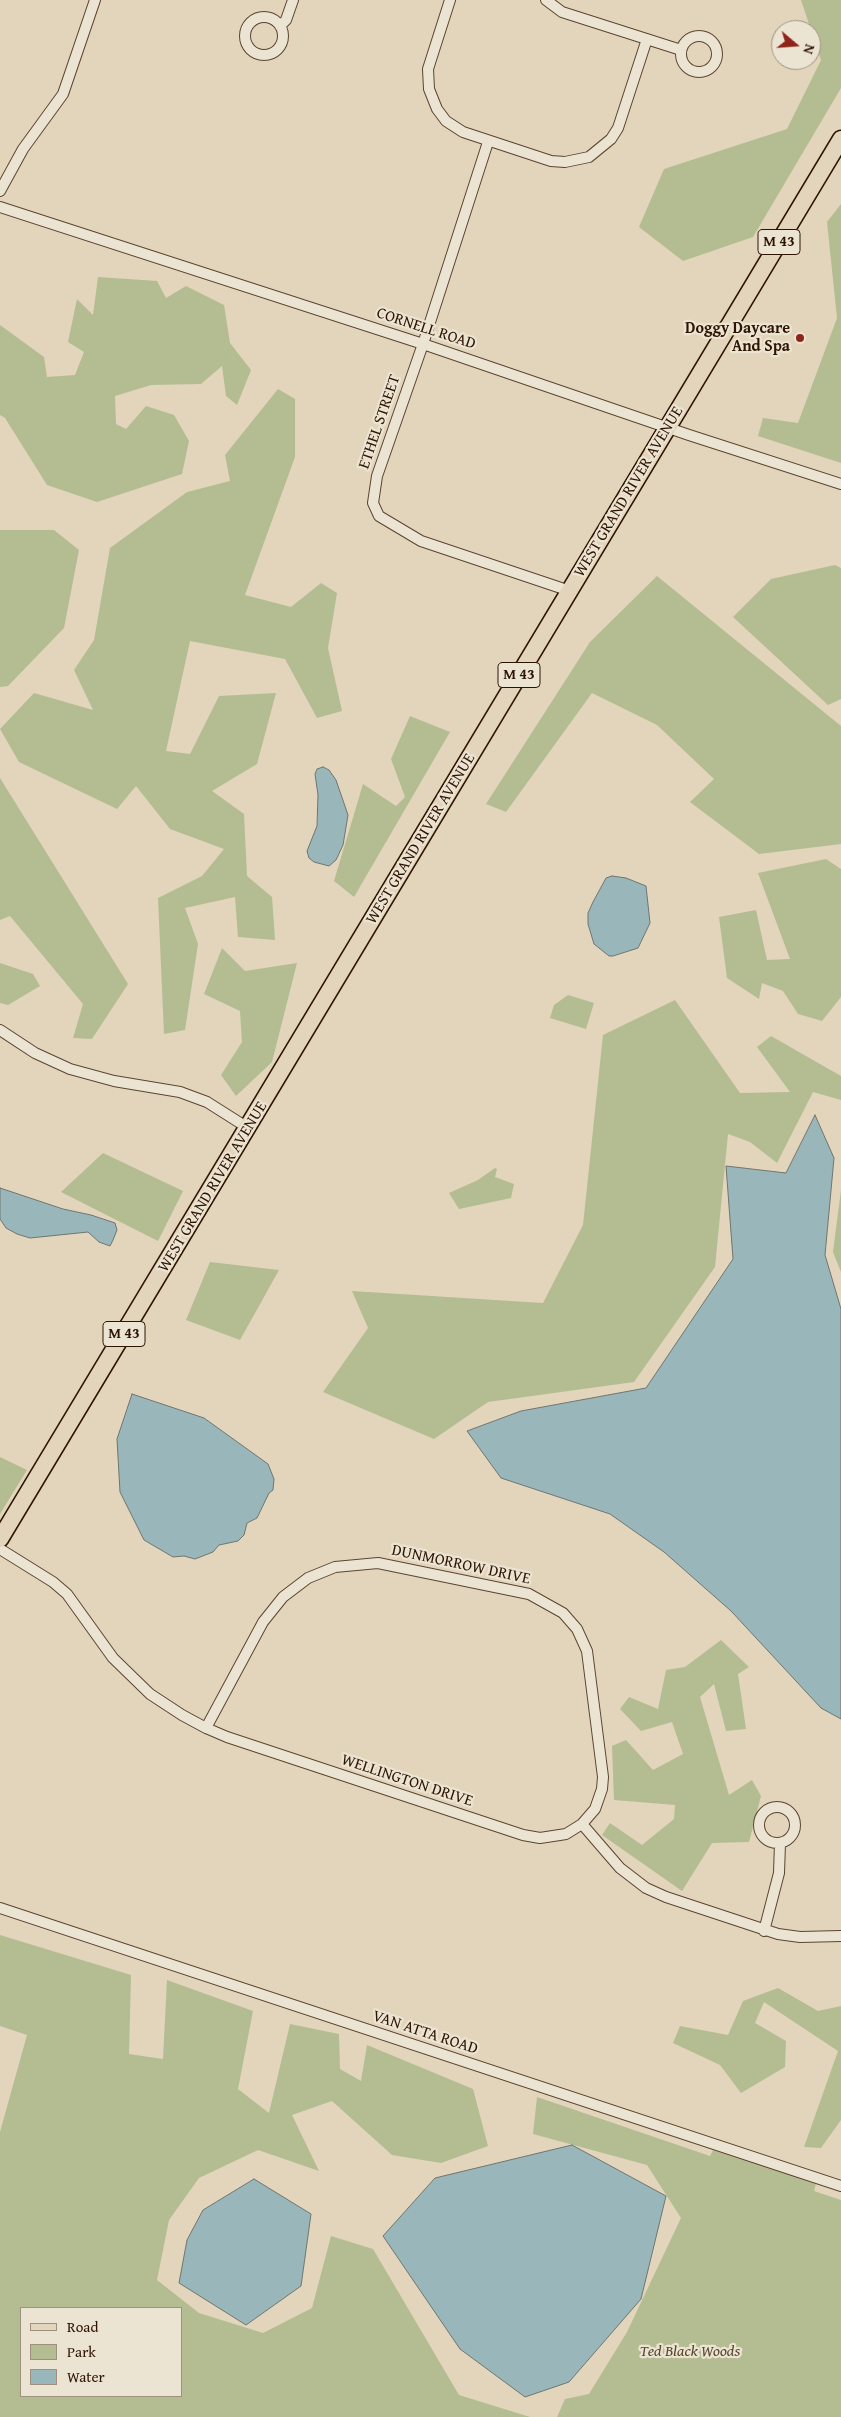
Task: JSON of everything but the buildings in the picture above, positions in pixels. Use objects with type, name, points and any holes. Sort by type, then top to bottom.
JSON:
[{"type":"main road","name":"WEST GRAND RIVER AVENUE","points":[[0,1540],[841,139]]},
{"type":"street","points":[[0,191],[23,149],[63,94],[95,0]]},
{"type":"street","points":[[280,26],[286,20],[293,0]]},
{"type":"street","points":[[450,0],[429,64],[429,89],[437,109],[446,121],[463,132],[488,142],[551,161],[565,162],[589,157],[602,148],[618,128],[647,39]]},
{"type":"street","points":[[546,0],[562,12],[681,50]]},
{"type":"street","name":"ETHEL STREET","points":[[488,142],[423,344],[377,476],[373,503],[375,511],[394,527],[421,541],[570,591]]},
{"type":"street","name":"CORNELL ROAD","points":[[0,207],[423,344],[841,484]]},
{"type":"street","points":[[0,1030],[35,1053],[70,1069],[114,1081],[180,1092],[212,1105],[248,1128]]},
{"type":"street","name":"WELLINGTON DRIVE","points":[[0,1549],[53,1582],[67,1594],[113,1658],[141,1686],[170,1708],[206,1728],[523,1835],[540,1838],[556,1837],[582,1824]]},
{"type":"street","name":"DUNMORROW DRIVE","points":[[206,1728],[263,1622],[287,1593],[326,1570],[343,1565],[378,1563],[529,1594],[563,1613],[577,1629],[587,1651],[604,1777],[598,1802],[582,1824]]},
{"type":"street","points":[[582,1824],[620,1868],[646,1888],[677,1902],[764,1930],[800,1937],[841,1936]]},
{"type":"street","points":[[764,1930],[779,1873],[780,1843]]},
{"type":"street","name":"VAN ATTA ROAD","points":[[0,1908],[841,2186]]},
{"type":"green space","points":[[801,0],[841,0],[841,88],[753,237],[683,261],[639,227],[664,169],[787,129],[816,70],[821,70],[821,20],[808,20]]},
{"type":"green space","points":[[841,204],[841,463],[758,436],[763,418],[798,423],[837,318],[827,222]]},
{"type":"green space","points":[[98,277],[157,281],[166,298],[186,286],[224,305],[230,343],[251,370],[237,405],[226,396],[222,366],[201,384],[151,385],[115,396],[116,424],[126,429],[146,406],[174,415],[189,441],[182,474],[97,502],[47,485],[5,418],[0,415],[0,325],[44,357],[47,377],[75,375],[84,352],[68,342],[77,299],[93,315]]},
{"type":"green space","points":[[278,389],[295,399],[295,457],[245,595],[291,607],[321,583],[337,593],[328,648],[342,711],[317,718],[285,659],[190,641],[166,751],[190,754],[219,696],[276,693],[257,764],[212,791],[244,814],[247,876],[272,897],[275,940],[238,937],[235,897],[185,908],[198,944],[185,1030],[164,1034],[158,898],[202,876],[224,849],[170,829],[136,786],[117,809],[19,762],[0,729],[34,693],[93,710],[74,670],[94,640],[110,548],[187,492],[230,481],[225,455]]},
{"type":"green space","points":[[0,530],[54,530],[79,550],[64,628],[8,686],[0,687]]},
{"type":"green space","points":[[835,565],[841,568],[841,699],[828,705],[733,617],[771,579]]},
{"type":"green space","points":[[657,576],[841,726],[841,844],[759,854],[690,802],[714,779],[657,725],[592,693],[506,812],[486,804],[590,642]]},
{"type":"green space","points":[[410,716],[450,732],[354,897],[334,881],[363,784],[396,806],[405,797],[391,759]]},
{"type":"green space","points":[[0,778],[128,984],[92,1039],[73,1038],[83,1004],[10,916],[0,920]]},
{"type":"green space","points":[[826,859],[841,869],[841,997],[822,1021],[798,1014],[783,991],[762,983],[759,999],[727,978],[719,917],[756,910],[767,960],[790,959],[758,873]]},
{"type":"green space","points":[[222,948],[245,971],[297,963],[272,1062],[236,1096],[221,1075],[242,1042],[240,1011],[204,994]]},
{"type":"green space","points":[[0,963],[33,974],[40,986],[8,1005],[0,1003]]},
{"type":"green space","points":[[568,995],[594,1003],[586,1029],[550,1018],[554,1005]]},
{"type":"green space","points":[[675,1000],[740,1093],[790,1092],[757,1047],[771,1036],[841,1076],[841,1100],[813,1092],[777,1163],[750,1142],[728,1134],[715,1267],[634,1382],[488,1402],[434,1439],[323,1392],[368,1328],[352,1291],[543,1303],[583,1225],[603,1035]]},
{"type":"green space","points":[[103,1153],[183,1191],[158,1241],[61,1192]]},
{"type":"green space","points":[[495,1168],[497,1169],[495,1177],[514,1184],[511,1198],[459,1209],[449,1193],[478,1180]]},
{"type":"green space","points":[[841,1190],[841,1272],[833,1252]]},
{"type":"green space","points":[[210,1262],[279,1270],[240,1340],[186,1320]]},
{"type":"green space","points":[[0,1457],[27,1470],[0,1514]]},
{"type":"green space","points":[[721,1640],[749,1667],[738,1674],[746,1729],[726,1731],[714,1684],[700,1697],[729,1795],[752,1780],[761,1796],[749,1842],[712,1843],[682,1891],[602,1835],[610,1823],[642,1845],[674,1819],[675,1805],[614,1800],[612,1746],[626,1740],[653,1770],[683,1754],[672,1722],[641,1731],[620,1709],[629,1697],[658,1709],[666,1670],[685,1667]]},
{"type":"green space","points":[[0,1935],[131,1975],[129,2054],[163,2059],[167,1980],[253,2011],[238,2089],[269,2113],[290,2024],[339,2034],[340,2069],[361,2081],[367,2045],[473,2089],[488,2146],[441,2163],[392,2155],[332,2101],[292,2115],[319,2171],[258,2150],[199,2178],[169,2220],[157,2280],[199,2313],[263,2333],[312,2308],[331,2236],[373,2249],[459,2395],[530,2417],[0,2417],[0,2132],[27,2035],[0,2026]]},
{"type":"green space","points":[[778,1988],[818,2011],[841,2006],[841,2120],[821,2148],[804,2147],[838,2051],[764,2002],[755,2023],[786,2041],[785,2067],[741,2093],[720,2065],[673,2043],[680,2026],[728,2035],[743,2001]]},
{"type":"green space","name":"Ted Black Woods","points":[[537,2097],[710,2156],[713,2150],[774,2169],[816,2184],[814,2191],[841,2200],[841,2417],[557,2417],[565,2399],[589,2394],[627,2332],[681,2218],[647,2165],[533,2134]]},
{"type":"water","points":[[323,767],[329,770],[336,780],[348,815],[343,845],[336,860],[329,866],[314,862],[309,858],[307,851],[317,826],[318,795],[315,774],[317,769]]},
{"type":"water","points":[[612,876],[626,878],[646,886],[650,923],[638,948],[609,956],[594,944],[588,924],[588,913],[606,878]]},
{"type":"water","points":[[815,1115],[834,1158],[825,1255],[841,1309],[841,1719],[821,1708],[731,1611],[664,1552],[610,1514],[501,1478],[467,1431],[521,1411],[646,1388],[733,1259],[726,1166],[786,1173]]},
{"type":"water","points":[[0,1188],[63,1209],[115,1223],[117,1230],[113,1240],[110,1246],[99,1242],[88,1232],[30,1238],[17,1234],[6,1228],[0,1219]]},
{"type":"water","points":[[132,1394],[204,1418],[268,1464],[274,1479],[273,1490],[269,1493],[257,1518],[247,1523],[244,1535],[238,1541],[219,1545],[213,1552],[195,1559],[184,1556],[173,1557],[144,1540],[120,1492],[117,1439]]},
{"type":"water","points":[[572,2145],[666,2196],[641,2299],[569,2382],[525,2397],[460,2349],[383,2236],[435,2178]]},
{"type":"water","points":[[254,2179],[311,2214],[301,2286],[246,2325],[179,2283],[187,2240],[203,2210]]},
{"type":"place","name":"Doggy Daycare And Spa","points":[[800,338]]}]
